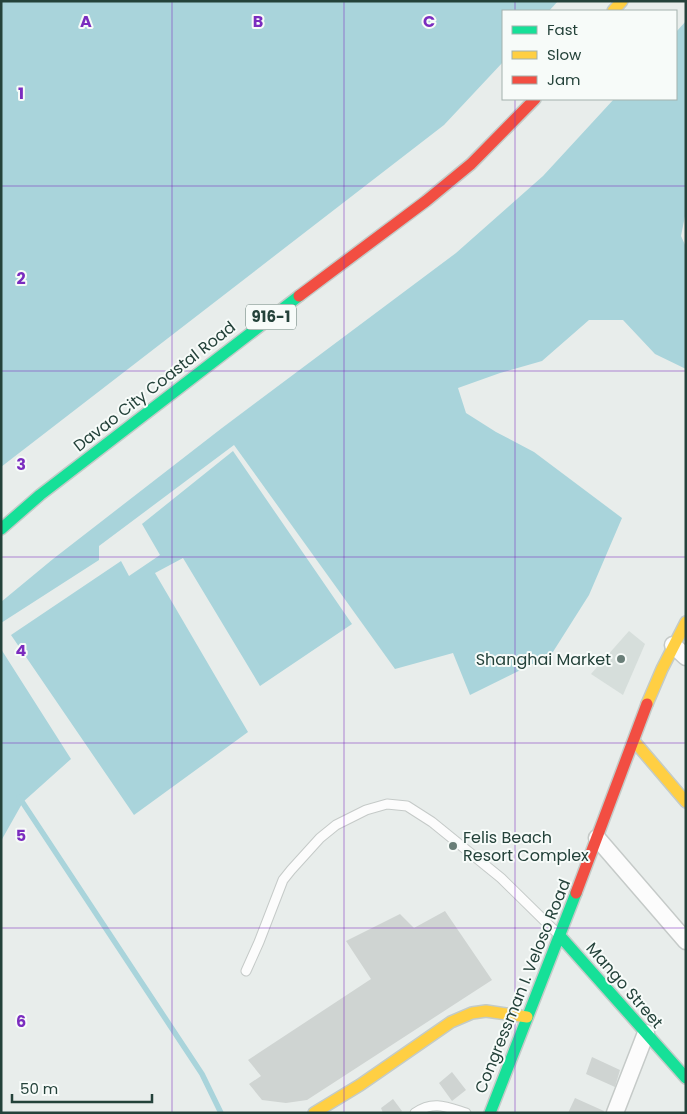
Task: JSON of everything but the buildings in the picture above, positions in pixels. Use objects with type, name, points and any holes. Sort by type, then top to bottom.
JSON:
[{"type":"main road","name":"Davao City Coastal Road","points":[[1,529],[40,495],[230,348],[426,201],[471,164],[534,100]]},
{"type":"main road","name":"Congressman I. Veloso Road","points":[[490,1113],[634,741],[673,645],[686,622]]},
{"type":"main road","points":[[634,741],[686,802]]},
{"type":"main road","name":"Mango Street","points":[[560,936],[686,1078]]},
{"type":"main road","points":[[314,1113],[360,1085],[451,1022],[472,1013],[486,1011],[527,1017]]},
{"type":"street","points":[[673,645],[686,657]]},
{"type":"street","points":[[597,838],[686,941]]},
{"type":"street","points":[[615,1113],[646,1033]]},
{"type":"lane","points":[[246,970],[283,880],[320,838],[336,826],[366,810],[387,804],[407,806],[458,842],[501,878],[560,936]]},
{"type":"lane","points":[[415,1113],[431,1105],[466,1113]]},
{"type":"shaded area","name":"Shanghai Market","points":[[629,631],[645,644],[623,695],[591,674]]},
{"type":"water","points":[[1,1],[558,1],[550,10],[502,10],[502,63],[444,125],[1,467]]},
{"type":"water","points":[[686,21],[686,211],[681,236],[686,247],[686,369],[655,354],[623,320],[589,320],[542,361],[458,388],[466,413],[496,432],[534,452],[622,518],[589,595],[551,655],[470,695],[453,653],[395,669],[234,445],[99,546],[99,560],[1,623],[1,602],[53,559],[222,428],[456,253],[543,176],[613,100],[677,100],[677,31]]},
{"type":"water","points":[[233,451],[352,624],[260,686],[183,558],[155,573],[248,732],[134,815],[11,635],[121,561],[129,576],[160,555],[142,524]]},
{"type":"water","points":[[1,649],[71,759],[23,802],[1,841]]},
{"type":"waterway","points":[[19,797],[202,1074],[221,1113]]},
{"type":"traffic: fast","points":[[1,529],[40,495],[299,296]]},
{"type":"traffic: fast","points":[[490,1113],[576,893]]},
{"type":"traffic: fast","points":[[560,936],[686,1078]]},
{"type":"traffic: slow","points":[[614,10],[622,1]]},
{"type":"traffic: slow","points":[[647,704],[686,622]]},
{"type":"traffic: slow","points":[[634,741],[686,802]]},
{"type":"traffic: slow","points":[[314,1113],[360,1085],[451,1022],[472,1013],[486,1011],[527,1017]]},
{"type":"traffic: jam","points":[[299,296],[426,201],[471,164],[534,100]]},
{"type":"traffic: jam","points":[[576,893],[647,704]]},
{"type":"place","name":"Shanghai Market","points":[[621,659]]},
{"type":"place","name":"Felis Beach Resort Complex","points":[[453,846]]}]
